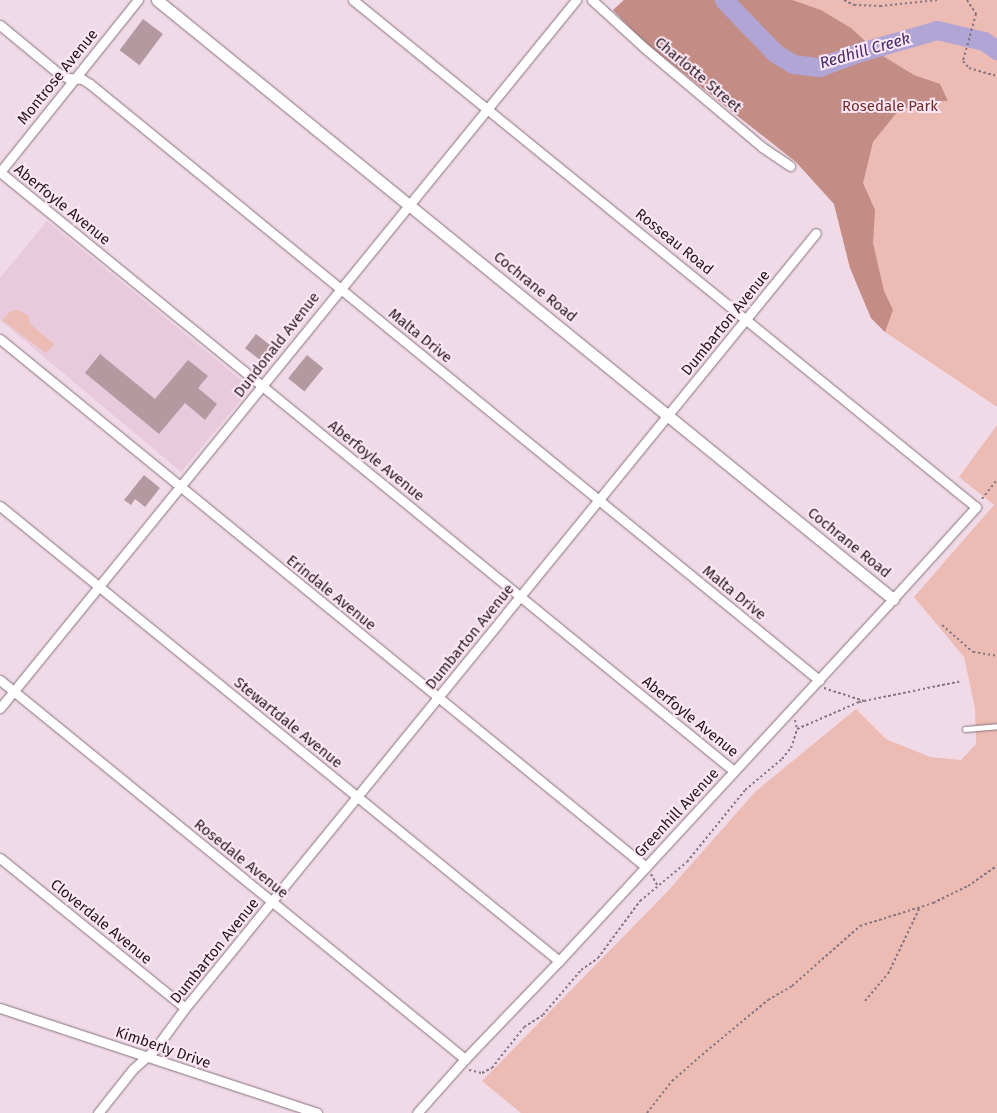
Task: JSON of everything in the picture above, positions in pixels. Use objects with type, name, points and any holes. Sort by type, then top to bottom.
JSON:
[{"type":"street","name":"Montrose Avenue","points":[[0,172],[138,0]]},
{"type":"street","name":"Cochrane Road","points":[[157,0],[893,599]]},
{"type":"street","name":"Rosseau Road","points":[[353,0],[976,507]]},
{"type":"street","name":"Dundonald Avenue","points":[[0,708],[262,386],[339,288],[410,205],[576,0]]},
{"type":"street","name":"Charlotte Street","points":[[592,0],[646,50],[762,147],[790,166]]},
{"type":"street","name":"Malta Drive","points":[[0,25],[58,73],[75,80],[82,79],[90,84],[818,680]]},
{"type":"street","name":"Aberfoyle Avenue","points":[[0,172],[734,770]]},
{"type":"street","name":"Dumbarton Avenue","points":[[98,1113],[145,1057],[155,1049],[185,1008],[816,233]]},
{"type":"street","name":"Erindale Avenue","points":[[0,339],[646,866]]},
{"type":"street","name":"Stewartdale Avenue","points":[[0,506],[559,961]]},
{"type":"street","name":"Greenhill Avenue","points":[[417,1113],[465,1058],[559,961],[976,507]]},
{"type":"street","name":"Rosedale Avenue","points":[[0,680],[465,1058]]},
{"type":"street","name":"Cloverdale Avenue","points":[[0,858],[185,1008]]},
{"type":"street","name":"Kimberly Drive","points":[[0,1008],[317,1113]]},
{"type":"lane","points":[[965,729],[997,726]]},
{"type":"path","points":[[844,0],[854,5],[880,6],[938,0]]},
{"type":"path","points":[[967,0],[976,14],[964,51],[963,61],[969,68],[997,76]]},
{"type":"path","points":[[976,507],[997,480]]},
{"type":"path","points":[[942,625],[973,652],[997,656]]},
{"type":"path","points":[[797,729],[865,701],[962,681]]},
{"type":"path","points":[[824,688],[865,701]]},
{"type":"path","points":[[469,1070],[482,1073],[492,1068],[524,1028],[543,1015],[581,970],[598,958],[640,901],[687,862],[745,790],[782,759],[792,748],[797,729],[794,720]]},
{"type":"path","points":[[647,1113],[672,1081],[698,1058],[768,1000],[792,986],[860,926],[920,907],[968,886],[997,866]]},
{"type":"path","points":[[866,1001],[888,974],[920,907]]},
{"type":"shaded area","points":[[47,221],[251,388],[181,472],[0,320],[0,278]]},
{"type":"green space","name":"Rosedale Park","points":[[624,0],[997,0],[997,407],[885,332],[871,318],[850,268],[834,204],[796,162],[643,41],[613,10]]},
{"type":"green space","points":[[624,0],[792,0],[821,10],[851,28],[878,53],[914,75],[940,84],[948,101],[924,102],[898,111],[873,142],[863,183],[875,210],[873,243],[884,291],[893,310],[885,332],[871,318],[850,268],[834,204],[796,162],[643,41],[613,10]]},
{"type":"green space","points":[[17,310],[28,315],[30,324],[54,344],[46,353],[2,320],[10,312]]},
{"type":"green space","points":[[997,425],[997,1113],[521,1113],[482,1081],[666,893],[756,791],[856,709],[886,739],[930,757],[961,760],[976,744],[975,708],[964,657],[914,597],[994,505],[959,477]]},
{"type":"building","points":[[143,19],[163,34],[139,65],[120,50]]},
{"type":"building","points":[[256,334],[274,348],[263,362],[245,348]]},
{"type":"building","points":[[100,354],[155,399],[188,360],[208,376],[198,388],[217,404],[205,420],[185,403],[159,434],[85,373]]},
{"type":"building","points":[[307,355],[323,368],[304,392],[288,378]]},
{"type":"building","points":[[144,475],[160,488],[145,507],[135,499],[131,505],[124,500]]},
{"type":"waterway","name":"Redhill Creek","points":[[724,0],[775,53],[793,64],[819,67],[860,52],[937,30],[984,41],[997,50]]}]
